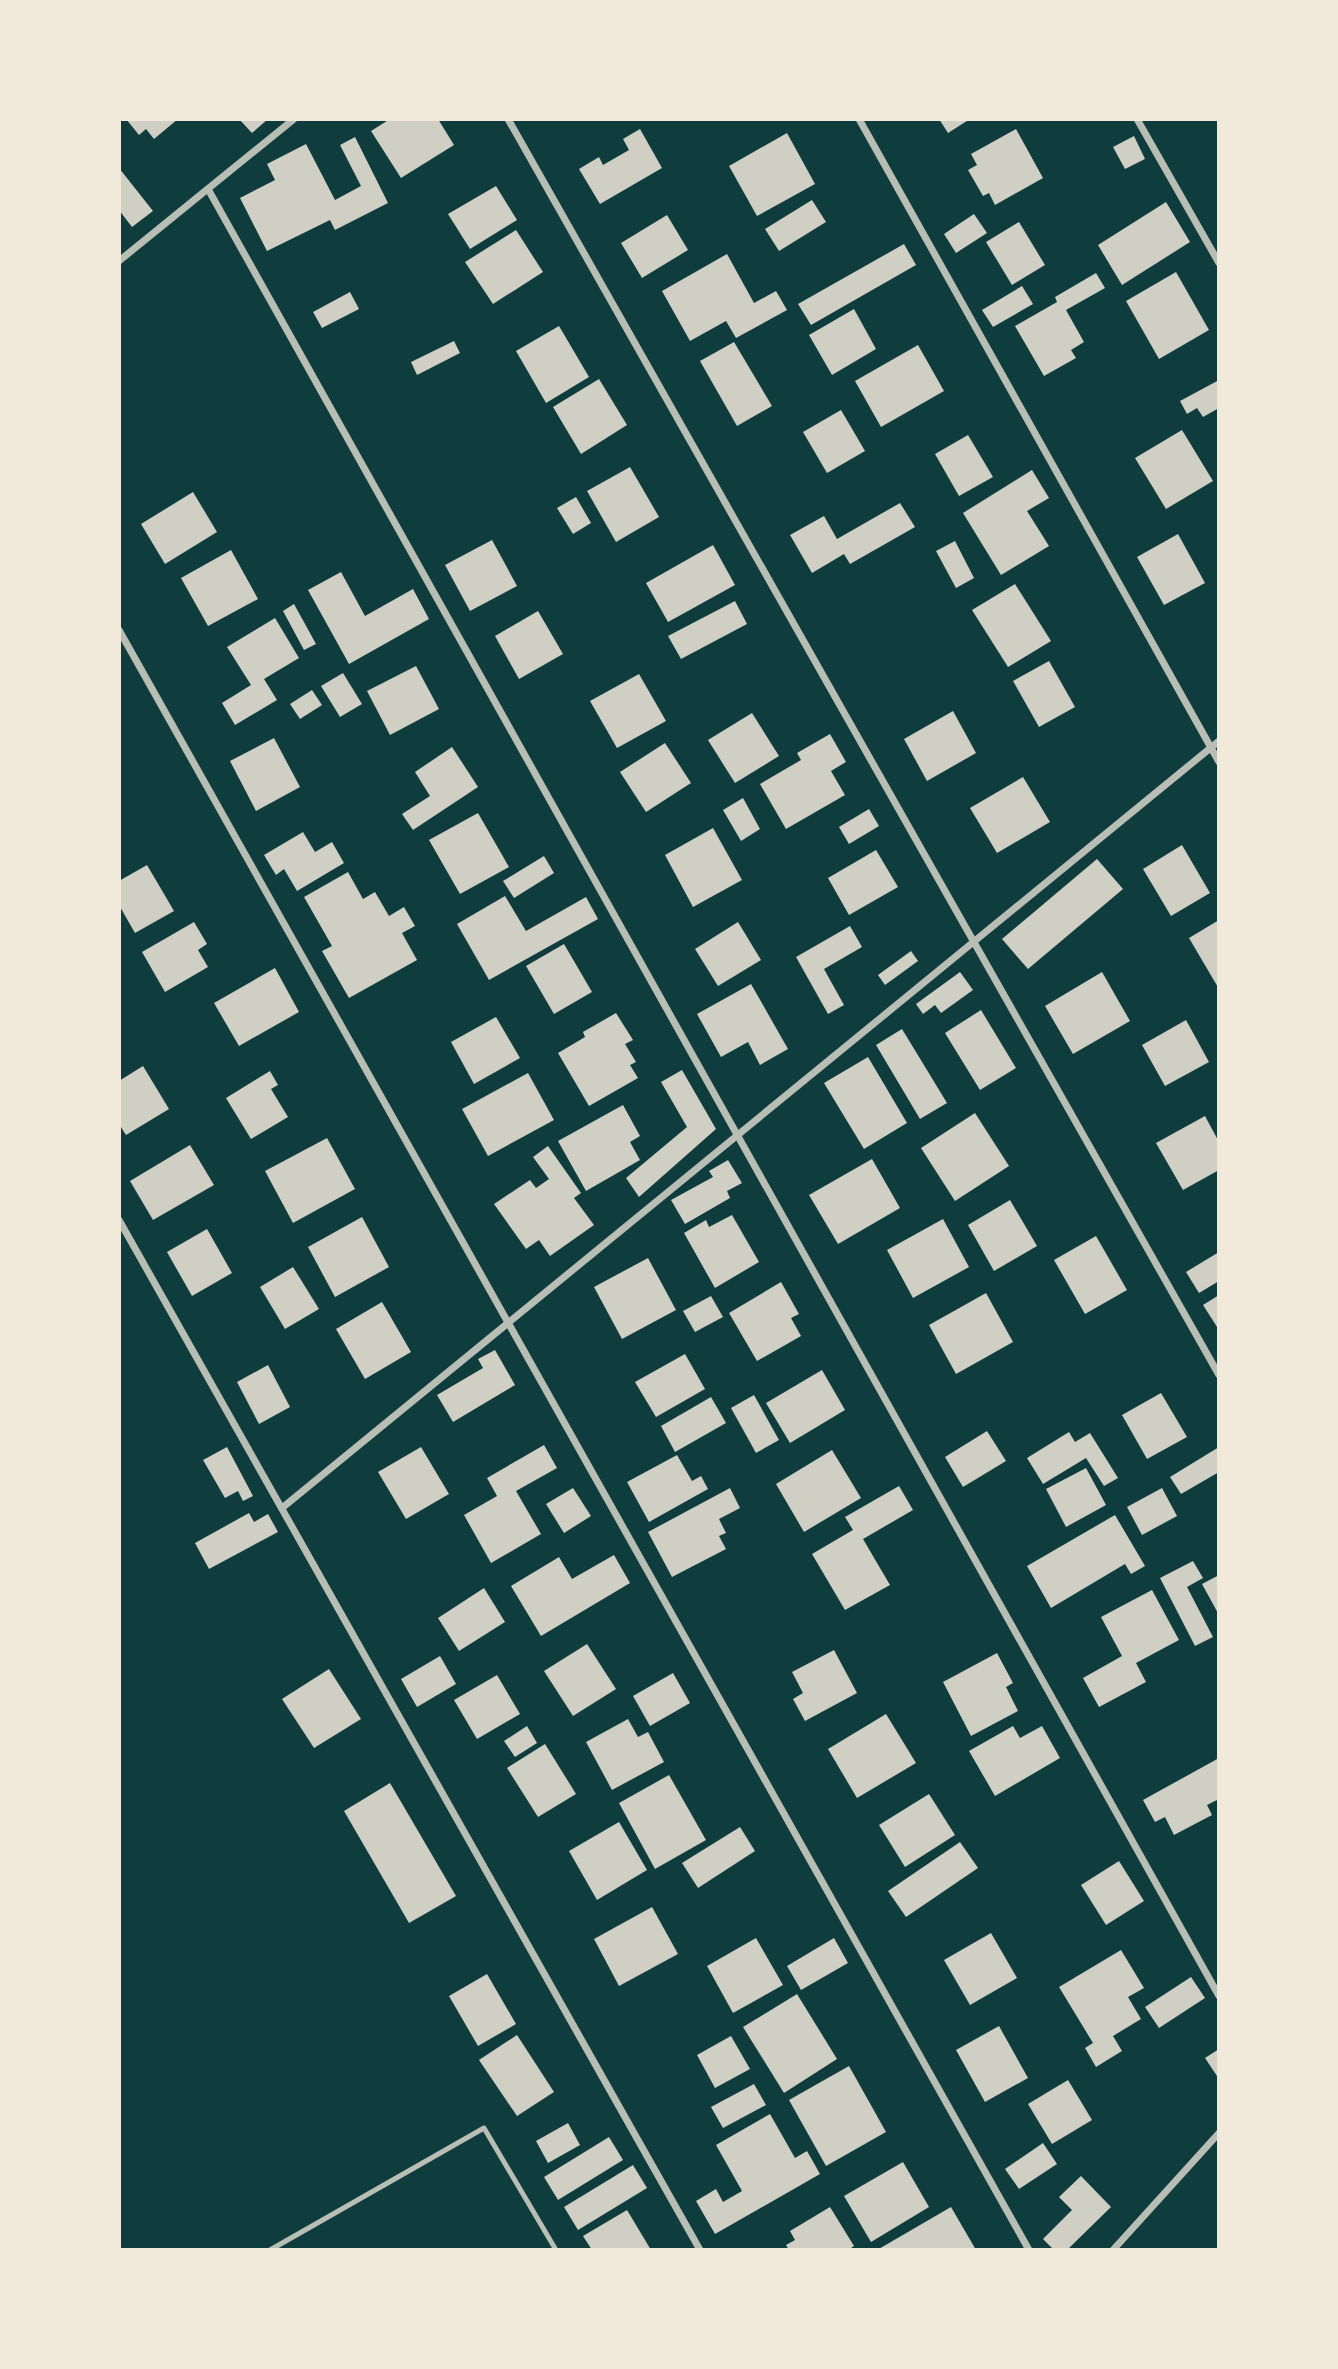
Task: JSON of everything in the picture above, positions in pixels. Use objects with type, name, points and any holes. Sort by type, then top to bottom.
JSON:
[{"type":"street","points":[[119,261],[295,119]]},
{"type":"street","points":[[508,119],[1219,1375]]},
{"type":"street","points":[[859,119],[1219,762]]},
{"type":"street","points":[[1138,119],[1219,263]]},
{"type":"street","points":[[208,189],[1219,1996]]},
{"type":"street","points":[[119,629],[1029,2250]]},
{"type":"street","points":[[282,1508],[1219,741]]},
{"type":"street","points":[[119,1220],[700,2250]]},
{"type":"street","points":[[1113,2250],[1219,2133]]},
{"type":"lane","points":[[270,2250],[484,2128],[556,2250]]},
{"type":"building","points":[[126,119],[178,119],[154,139],[146,129],[139,135]]},
{"type":"building","points":[[239,119],[268,119],[252,133]]},
{"type":"building","points":[[390,119],[438,119],[454,145],[401,178],[371,131]]},
{"type":"building","points":[[939,119],[970,119],[948,133]]},
{"type":"building","points":[[640,129],[662,168],[600,204],[579,169],[599,157],[603,165],[629,150],[623,139]]},
{"type":"building","points":[[1016,129],[1043,178],[995,205],[989,193],[983,196],[968,170],[977,165],[971,154]]},
{"type":"building","points":[[787,133],[815,184],[757,216],[729,166]]},
{"type":"building","points":[[1134,136],[1145,159],[1125,169],[1113,147]]},
{"type":"building","points":[[355,137],[388,203],[335,230],[330,220],[267,251],[240,198],[275,180],[267,164],[306,144],[335,200],[361,186],[340,145]]},
{"type":"building","points":[[119,168],[153,211],[132,227],[119,210]]},
{"type":"building","points":[[496,186],[517,220],[470,249],[448,214]]},
{"type":"building","points":[[812,200],[826,222],[779,251],[765,229]]},
{"type":"building","points":[[1166,202],[1190,242],[1122,285],[1098,245]]},
{"type":"building","points":[[974,214],[987,233],[956,253],[944,234]]},
{"type":"building","points":[[667,215],[688,250],[642,278],[621,243]]},
{"type":"building","points":[[1019,222],[1045,265],[1012,285],[986,242]]},
{"type":"building","points":[[516,230],[543,272],[493,304],[465,262]]},
{"type":"building","points":[[904,244],[916,265],[811,325],[798,304]]},
{"type":"building","points":[[727,254],[754,303],[776,291],[787,310],[736,338],[726,321],[690,341],[662,291]]},
{"type":"building","points":[[1176,272],[1209,330],[1159,359],[1126,301]]},
{"type":"building","points":[[1096,273],[1105,288],[1066,310],[1084,342],[1071,350],[1076,358],[1044,376],[1015,326],[1057,302],[1055,297]]},
{"type":"building","points":[[1022,286],[1033,304],[993,327],[982,310]]},
{"type":"building","points":[[350,292],[359,309],[322,328],[313,312]]},
{"type":"building","points":[[854,309],[876,349],[832,375],[809,335]]},
{"type":"building","points":[[559,326],[589,377],[546,403],[516,351]]},
{"type":"building","points":[[454,341],[460,353],[417,375],[411,362]]},
{"type":"building","points":[[734,342],[772,406],[737,426],[700,361]]},
{"type":"building","points":[[918,345],[944,391],[881,427],[855,381]]},
{"type":"building","points":[[599,379],[627,425],[581,454],[553,407]]},
{"type":"building","points":[[1219,380],[1219,408],[1203,417],[1197,408],[1187,414],[1180,401]]},
{"type":"building","points":[[841,410],[865,451],[827,473],[803,432]]},
{"type":"building","points":[[1182,430],[1213,481],[1166,509],[1135,458]]},
{"type":"building","points":[[968,435],[993,477],[959,496],[935,454]]},
{"type":"building","points":[[630,467],[659,517],[616,542],[587,491]]},
{"type":"building","points":[[1032,470],[1049,498],[1027,511],[1049,546],[1001,575],[963,513]]},
{"type":"building","points":[[193,492],[217,532],[165,564],[141,524]]},
{"type":"building","points":[[576,497],[591,523],[573,534],[557,508]]},
{"type":"building","points":[[900,503],[915,527],[850,564],[844,554],[812,573],[790,535],[824,516],[837,539]]},
{"type":"building","points":[[1178,534],[1205,583],[1164,605],[1137,557]]},
{"type":"building","points":[[492,540],[517,586],[470,611],[445,565]]},
{"type":"building","points":[[955,541],[974,578],[956,588],[936,551]]},
{"type":"building","points":[[713,545],[735,585],[668,622],[646,583]]},
{"type":"building","points":[[231,550],[258,599],[208,626],[181,578]]},
{"type":"building","points":[[341,572],[365,616],[413,589],[429,619],[349,664],[308,590]]},
{"type":"building","points":[[1015,584],[1051,641],[1008,667],[972,610]]},
{"type":"building","points":[[735,601],[747,624],[681,659],[668,636]]},
{"type":"building","points":[[294,604],[316,644],[304,650],[283,611]]},
{"type":"building","points":[[538,611],[563,654],[519,679],[495,636]]},
{"type":"building","points":[[275,618],[299,658],[264,679],[277,700],[235,725],[222,703],[251,685],[227,647]]},
{"type":"building","points":[[1049,661],[1075,707],[1039,727],[1013,681]]},
{"type":"building","points":[[416,666],[439,709],[390,735],[367,691]]},
{"type":"building","points":[[343,673],[362,704],[340,717],[321,686]]},
{"type":"building","points":[[639,674],[666,721],[617,748],[590,701]]},
{"type":"building","points":[[312,690],[322,705],[300,719],[290,704]]},
{"type":"building","points":[[953,711],[976,753],[927,781],[904,739]]},
{"type":"building","points":[[752,713],[779,756],[735,783],[708,740]]},
{"type":"building","points":[[830,734],[846,762],[831,771],[845,795],[786,829],[760,784],[801,760],[797,753]]},
{"type":"building","points":[[274,738],[300,787],[256,811],[230,761]]},
{"type":"building","points":[[665,743],[691,783],[646,812],[620,772]]},
{"type":"building","points":[[452,747],[478,787],[413,830],[402,814],[430,796],[415,772]]},
{"type":"building","points":[[1023,777],[1050,822],[997,853],[970,808]]},
{"type":"building","points":[[743,798],[760,829],[741,841],[723,810]]},
{"type":"building","points":[[869,809],[879,826],[849,844],[839,827]]},
{"type":"building","points":[[478,813],[509,867],[460,894],[429,840]]},
{"type":"building","points":[[713,828],[742,880],[693,907],[665,855]]},
{"type":"building","points":[[303,832],[315,852],[332,842],[344,863],[297,891],[284,869],[276,875],[264,855]]},
{"type":"building","points":[[1182,845],[1210,893],[1171,916],[1143,869]]},
{"type":"building","points":[[876,850],[898,887],[849,915],[828,878]]},
{"type":"building","points":[[544,856],[554,873],[514,898],[503,881]]},
{"type":"building","points":[[1097,859],[1123,889],[1028,969],[1002,939]]},
{"type":"building","points":[[147,865],[174,911],[135,933],[119,905],[119,881]]},
{"type":"building","points":[[348,872],[363,899],[375,892],[389,916],[404,907],[415,926],[402,933],[417,960],[349,998],[322,951],[332,946],[304,897]]},
{"type":"building","points":[[505,896],[526,931],[586,897],[598,919],[489,980],[457,924]]},
{"type":"building","points":[[1219,920],[1219,989],[1189,938]]},
{"type":"building","points":[[194,922],[207,944],[198,950],[208,967],[165,992],[142,952]]},
{"type":"building","points":[[738,922],[761,960],[718,986],[695,949]]},
{"type":"building","points":[[850,926],[862,947],[824,969],[844,1005],[828,1014],[796,957]]},
{"type":"building","points":[[564,944],[592,992],[554,1014],[526,966]]},
{"type":"building","points":[[911,951],[918,961],[885,985],[878,975]]},
{"type":"building","points":[[275,968],[299,1012],[239,1046],[214,1003]]},
{"type":"building","points":[[960,972],[973,990],[941,1013],[935,1005],[923,1014],[916,1004]]},
{"type":"building","points":[[1102,972],[1130,1021],[1073,1054],[1045,1006]]},
{"type":"building","points":[[751,984],[788,1049],[760,1065],[748,1042],[721,1057],[697,1014]]},
{"type":"building","points":[[981,1010],[1016,1068],[980,1090],[945,1033]]},
{"type":"building","points":[[616,1013],[633,1040],[625,1044],[636,1062],[630,1065],[638,1078],[589,1106],[558,1053],[585,1037],[583,1032]]},
{"type":"building","points":[[496,1017],[520,1058],[474,1084],[451,1042]]},
{"type":"building","points":[[1186,1020],[1209,1062],[1165,1086],[1142,1045]]},
{"type":"building","points":[[902,1029],[947,1103],[920,1119],[876,1045]]},
{"type":"building","points":[[868,1057],[907,1123],[864,1149],[824,1083]]},
{"type":"building","points":[[143,1066],[169,1109],[126,1135],[119,1124],[119,1081]]},
{"type":"building","points":[[682,1070],[716,1129],[639,1197],[626,1178],[687,1127],[661,1082]]},
{"type":"building","points":[[270,1071],[278,1085],[271,1089],[288,1117],[251,1139],[226,1098]]},
{"type":"building","points":[[528,1073],[554,1120],[488,1156],[462,1109]]},
{"type":"building","points":[[623,1105],[640,1136],[630,1142],[640,1160],[586,1191],[558,1141]]},
{"type":"building","points":[[975,1113],[1009,1166],[955,1201],[921,1148]]},
{"type":"building","points":[[1205,1116],[1219,1142],[1219,1170],[1183,1190],[1156,1143]]},
{"type":"building","points":[[327,1138],[355,1189],[293,1223],[265,1171]]},
{"type":"building","points":[[190,1145],[214,1185],[153,1220],[130,1181]]},
{"type":"building","points":[[548,1146],[581,1193],[574,1198],[594,1225],[550,1256],[539,1240],[526,1249],[494,1204],[530,1180],[536,1188],[549,1179],[533,1157]]},
{"type":"building","points":[[872,1159],[900,1208],[838,1244],[809,1195]]},
{"type":"building","points":[[728,1160],[742,1183],[727,1191],[730,1198],[685,1224],[671,1200],[713,1177],[709,1171]]},
{"type":"building","points":[[1010,1200],[1037,1246],[994,1271],[968,1225]]},
{"type":"building","points":[[732,1215],[759,1262],[715,1288],[684,1233],[706,1220],[709,1227]]},
{"type":"building","points":[[362,1217],[389,1267],[335,1297],[308,1247]]},
{"type":"building","points":[[943,1219],[969,1267],[913,1298],[887,1250]]},
{"type":"building","points":[[207,1229],[232,1273],[192,1296],[167,1252]]},
{"type":"building","points":[[1096,1236],[1127,1290],[1085,1314],[1054,1260]]},
{"type":"building","points":[[1219,1252],[1219,1281],[1199,1293],[1186,1272]]},
{"type":"building","points":[[648,1258],[676,1310],[622,1339],[594,1287]]},
{"type":"building","points":[[293,1267],[319,1309],[285,1329],[260,1287]]},
{"type":"building","points":[[781,1282],[799,1314],[791,1318],[801,1336],[757,1361],[729,1313]]},
{"type":"building","points":[[986,1293],[1013,1342],[956,1374],[929,1325]]},
{"type":"building","points":[[1219,1295],[1219,1330],[1203,1305]]},
{"type":"building","points":[[711,1296],[723,1317],[695,1332],[683,1311]]},
{"type":"building","points":[[382,1302],[411,1352],[365,1379],[336,1329]]},
{"type":"building","points":[[495,1350],[515,1385],[453,1422],[437,1395],[483,1368],[478,1359]]},
{"type":"building","points":[[685,1354],[705,1389],[656,1417],[635,1382]]},
{"type":"building","points":[[268,1365],[290,1407],[259,1424],[237,1382]]},
{"type":"building","points":[[822,1370],[845,1410],[790,1443],[766,1403]]},
{"type":"building","points":[[1161,1393],[1187,1437],[1147,1459],[1122,1415]]},
{"type":"building","points":[[754,1395],[779,1440],[756,1453],[731,1408]]},
{"type":"building","points":[[711,1397],[726,1423],[675,1452],[661,1426]]},
{"type":"building","points":[[987,1431],[1006,1461],[963,1487],[945,1457]]},
{"type":"building","points":[[1069,1432],[1075,1442],[1090,1433],[1118,1478],[1104,1486],[1086,1458],[1043,1484],[1027,1458]]},
{"type":"building","points":[[544,1445],[557,1468],[516,1491],[541,1534],[491,1563],[464,1515],[497,1496],[487,1478]]},
{"type":"building","points":[[227,1447],[253,1496],[243,1501],[238,1491],[225,1498],[203,1460]]},
{"type":"building","points":[[421,1447],[449,1494],[406,1519],[378,1472]]},
{"type":"building","points":[[1219,1447],[1219,1472],[1181,1494],[1170,1477]]},
{"type":"building","points":[[832,1450],[861,1498],[804,1532],[776,1484]]},
{"type":"building","points":[[677,1455],[692,1481],[701,1476],[708,1489],[649,1522],[627,1482]]},
{"type":"building","points":[[1086,1468],[1106,1505],[1066,1527],[1046,1489]]},
{"type":"building","points":[[899,1486],[913,1510],[863,1539],[890,1585],[845,1610],[812,1554],[853,1530],[845,1517]]},
{"type":"building","points":[[573,1488],[591,1516],[564,1533],[546,1504]]},
{"type":"building","points":[[730,1488],[740,1508],[719,1519],[726,1533],[719,1536],[726,1549],[672,1577],[648,1532]]},
{"type":"building","points":[[1162,1488],[1177,1516],[1142,1535],[1127,1507]]},
{"type":"building","points":[[249,1513],[254,1522],[268,1514],[278,1532],[209,1569],[195,1543]]},
{"type":"building","points":[[1115,1515],[1145,1566],[1131,1574],[1125,1564],[1051,1608],[1027,1566]]},
{"type":"building","points":[[614,1555],[630,1583],[541,1636],[511,1586],[559,1557],[572,1579]]},
{"type":"building","points":[[1193,1561],[1203,1578],[1187,1587],[1213,1637],[1195,1646],[1160,1578]]},
{"type":"building","points":[[1219,1575],[1219,1615],[1202,1584]]},
{"type":"building","points":[[484,1588],[505,1622],[459,1651],[438,1618]]},
{"type":"building","points":[[1152,1590],[1179,1640],[1136,1663],[1146,1682],[1099,1707],[1083,1678],[1122,1656],[1101,1617]]},
{"type":"building","points":[[587,1644],[616,1689],[573,1716],[544,1671]]},
{"type":"building","points":[[834,1650],[857,1693],[805,1721],[793,1699],[803,1693],[792,1672]]},
{"type":"building","points":[[997,1653],[1013,1683],[1006,1687],[1018,1711],[971,1736],[943,1682]]},
{"type":"building","points":[[440,1656],[456,1684],[417,1707],[401,1679]]},
{"type":"building","points":[[329,1669],[361,1719],[314,1748],[282,1699]]},
{"type":"building","points":[[673,1673],[690,1703],[650,1726],[633,1696]]},
{"type":"building","points":[[497,1675],[520,1714],[477,1739],[454,1700]]},
{"type":"building","points":[[886,1714],[916,1763],[857,1798],[828,1749]]},
{"type":"building","points":[[628,1719],[638,1737],[648,1732],[664,1762],[612,1790],[586,1742]]},
{"type":"building","points":[[527,1726],[537,1743],[515,1757],[504,1741]]},
{"type":"building","points":[[1013,1726],[1020,1738],[1042,1726],[1060,1758],[995,1796],[969,1751]]},
{"type":"building","points":[[545,1744],[576,1794],[538,1817],[507,1768]]},
{"type":"building","points":[[1219,1758],[1219,1799],[1207,1805],[1212,1815],[1174,1835],[1165,1817],[1155,1822],[1143,1800]]},
{"type":"building","points":[[669,1775],[706,1840],[655,1869],[619,1803]]},
{"type":"building","points":[[390,1783],[456,1896],[409,1923],[344,1811]]},
{"type":"building","points":[[929,1794],[955,1835],[905,1867],[879,1825]]},
{"type":"building","points":[[619,1822],[647,1870],[597,1900],[569,1851]]},
{"type":"building","points":[[740,1827],[755,1851],[698,1888],[682,1863]]},
{"type":"building","points":[[960,1842],[978,1868],[906,1917],[888,1891]]},
{"type":"building","points":[[1119,1861],[1144,1901],[1106,1925],[1081,1885]]},
{"type":"building","points":[[652,1907],[678,1954],[619,1986],[594,1939]]},
{"type":"building","points":[[991,1933],[1017,1978],[970,2005],[944,1960]]},
{"type":"building","points":[[756,1938],[783,1985],[733,2013],[707,1966]]},
{"type":"building","points":[[834,1938],[848,1963],[801,1990],[787,1966]]},
{"type":"building","points":[[1121,1950],[1144,1988],[1128,1997],[1141,2019],[1113,2036],[1122,2051],[1096,2067],[1085,2048],[1093,2043],[1059,1987]]},
{"type":"building","points":[[487,1974],[516,2024],[478,2046],[449,1996]]},
{"type":"building","points":[[1191,1977],[1205,1998],[1159,2028],[1145,2007]]},
{"type":"building","points":[[797,1994],[837,2059],[784,2093],[743,2027]]},
{"type":"building","points":[[999,2026],[1028,2078],[985,2102],[956,2050]]},
{"type":"building","points":[[517,2035],[554,2092],[517,2116],[479,2060]]},
{"type":"building","points":[[731,2036],[750,2069],[715,2088],[697,2055]]},
{"type":"building","points":[[1219,2049],[1219,2079],[1205,2058]]},
{"type":"building","points":[[849,2066],[886,2132],[826,2166],[789,2100]]},
{"type":"building","points":[[1068,2080],[1092,2120],[1052,2144],[1028,2104]]},
{"type":"building","points":[[754,2084],[766,2105],[723,2128],[711,2107]]},
{"type":"building","points":[[770,2114],[795,2158],[807,2151],[820,2174],[715,2234],[696,2201],[716,2189],[723,2202],[742,2191],[716,2145]]},
{"type":"building","points":[[568,2123],[580,2145],[548,2163],[536,2141]]},
{"type":"building","points":[[609,2137],[623,2160],[558,2200],[544,2177]]},
{"type":"building","points":[[1043,2143],[1057,2164],[1019,2189],[1005,2169]]},
{"type":"building","points":[[903,2162],[929,2207],[871,2242],[844,2196]]},
{"type":"building","points":[[633,2165],[647,2188],[578,2230],[564,2207]]},
{"type":"building","points":[[1081,2176],[1111,2207],[1067,2250],[1054,2250],[1043,2239],[1072,2210],[1059,2197]]},
{"type":"building","points":[[830,2207],[854,2246],[848,2250],[789,2250],[786,2245],[795,2240],[790,2231]]},
{"type":"building","points":[[951,2207],[976,2250],[877,2250]]},
{"type":"building","points":[[627,2210],[651,2250],[592,2250],[583,2236]]}]
